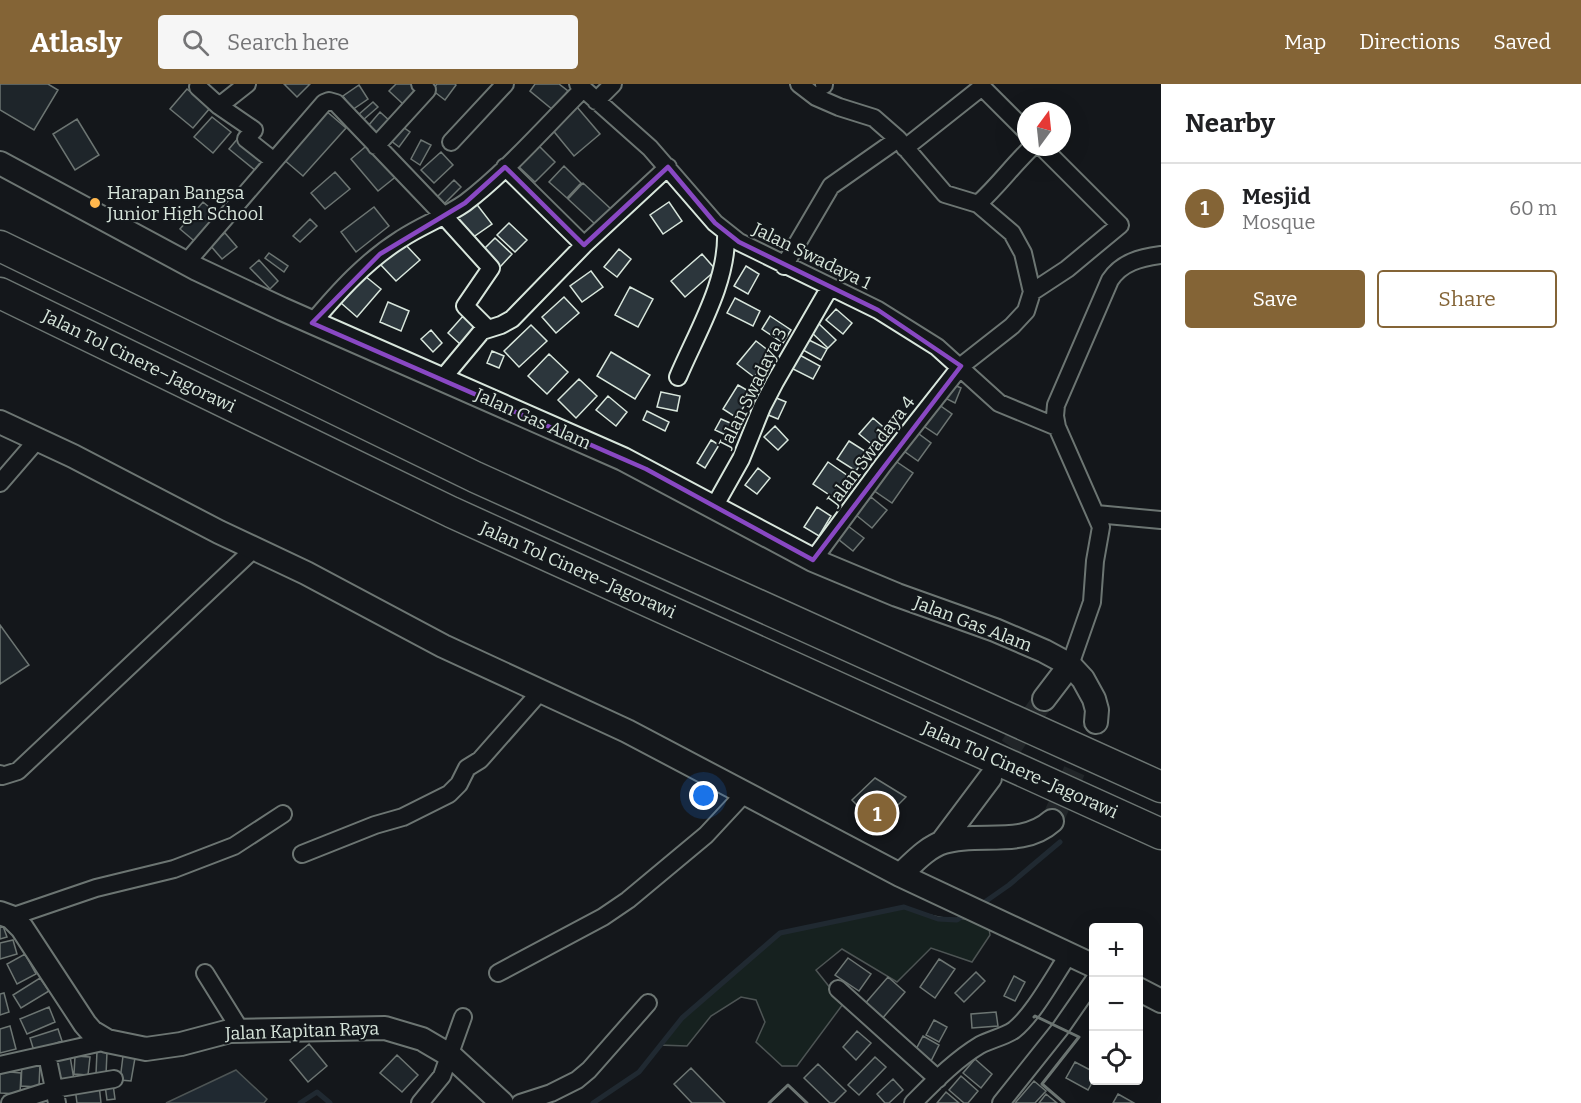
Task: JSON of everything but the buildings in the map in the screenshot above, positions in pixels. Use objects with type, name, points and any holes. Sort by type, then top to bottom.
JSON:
[{"type":"highway","points":[[0,246],[476,477],[1161,786]]},
{"type":"highway","name":"Jalan Tol Cinere–Jagorawi","points":[[0,293],[451,512],[1161,834]]},
{"type":"main road","name":"Jalan Gas Alam","points":[[0,163],[186,263],[312,323],[631,462],[813,560],[897,595],[1023,641],[1070,665],[1083,679],[1094,699],[1097,710],[1096,722]]},
{"type":"main road","points":[[0,422],[306,573],[442,646],[627,732],[900,875],[1089,964]]},
{"type":"main road","points":[[1044,699],[1070,665]]},
{"type":"main road","points":[[942,842],[990,778]]},
{"type":"main road","points":[[900,875],[930,849],[942,842],[961,838],[1020,836],[1044,828],[1052,821]]},
{"type":"main road","name":"Jalan Kapitan Raya","points":[[5,915],[22,928],[85,1024],[92,1032],[107,1041],[135,1048],[160,1048],[219,1033],[241,1031],[385,1028],[422,1039],[451,1056],[502,1103]]},
{"type":"main road","points":[[1143,991],[1161,1000]]},
{"type":"street","points":[[219,106],[247,84]]},
{"type":"street","points":[[451,141],[505,84]]},
{"type":"street","points":[[596,101],[613,84]]},
{"type":"street","points":[[799,84],[816,97],[874,118],[901,143],[945,194],[978,204],[1012,233],[1023,253],[1032,292],[1067,270],[1119,225],[1051,156]]},
{"type":"street","points":[[376,146],[426,86]]},
{"type":"street","points":[[312,323],[342,288],[380,254],[402,238],[465,203],[505,167],[581,86]]},
{"type":"street","name":"Jalan Swadaya 1","points":[[581,86],[631,130],[668,167],[698,204],[739,242],[878,310],[937,347],[961,366],[983,390],[999,403],[1057,427]]},
{"type":"street","points":[[198,87],[219,106],[254,130],[246,139],[274,161]]},
{"type":"street","points":[[784,266],[831,186],[901,143],[982,87],[1017,122]]},
{"type":"street","points":[[186,263],[329,101],[336,103],[491,268],[465,306],[487,328]]},
{"type":"street","points":[[978,204],[999,184],[1022,156]]},
{"type":"street","points":[[505,167],[584,245]]},
{"type":"street","points":[[442,379],[482,331],[512,319],[584,245],[668,167]]},
{"type":"street","points":[[678,377],[716,291],[725,264],[726,232]]},
{"type":"street","points":[[1070,665],[1092,602],[1095,561],[1101,527],[1057,427],[1056,405],[1110,280],[1117,270],[1124,265],[1147,257],[1161,255]]},
{"type":"street","name":"Jalan Swadaya 3","points":[[714,507],[741,459],[775,382],[830,287]]},
{"type":"street","name":"Jalan Swadaya 4","points":[[813,560],[883,465],[961,366],[1012,326],[1026,311],[1032,292]]},
{"type":"street","points":[[0,483],[38,439]]},
{"type":"street","points":[[1096,514],[1161,520]]},
{"type":"street","points":[[0,774],[2,776],[18,771],[255,548]]},
{"type":"street","points":[[302,854],[375,825],[403,817],[449,794],[459,784],[467,768],[480,760],[540,692]]},
{"type":"street","points":[[498,973],[621,905],[706,835],[745,793]]},
{"type":"street","points":[[5,915],[96,888],[174,869],[234,846],[283,814]]},
{"type":"street","points":[[913,1103],[938,1078],[980,1045],[1015,1029],[1026,1017],[1069,954]]},
{"type":"street","points":[[205,973],[241,1031]]},
{"type":"street","points":[[1001,1103],[1060,1029],[1089,987]]},
{"type":"street","points":[[838,989],[938,1078]]},
{"type":"street","points":[[520,1103],[551,1093],[577,1080],[589,1070],[648,1003]]},
{"type":"street","points":[[420,1103],[442,1076],[463,1017]]},
{"type":"street","points":[[0,1065],[107,1041]]},
{"type":"street","points":[[47,1054],[56,1096]]},
{"type":"street","points":[[10,1103],[56,1096],[114,1079]]},
{"type":"highlighted area","points":[[505,167],[584,245],[668,167],[715,223],[739,242],[878,310],[961,366],[813,560],[646,469],[312,323],[380,254],[465,203]]},
{"type":"green space","points":[[904,907],[945,918],[987,917],[990,935],[972,962],[931,948],[897,982],[842,949],[816,970],[843,1004],[797,1066],[782,1066],[756,1042],[765,1022],[756,1000],[741,997],[711,1016],[687,1046],[659,1045],[682,1018],[780,933]]},
{"type":"water","points":[[236,1070],[267,1099],[264,1103],[166,1103]]},
{"type":"waterway","points":[[979,906],[1009,885],[1060,842]]},
{"type":"waterway","points":[[593,1103],[639,1072],[682,1018],[780,933],[904,907],[938,919],[957,920],[966,914]]},
{"type":"waterway","points":[[300,1103],[317,1092],[330,1103]]},
{"type":"tunnel","points":[[992,774],[1044,699]]},
{"type":"tunnel","points":[[1052,821],[1096,722]]},
{"type":"wall","points":[[1034,1017],[1079,1037],[1042,1084],[1064,1103]]},
{"type":"wall","points":[[769,1103],[788,1085],[807,1103]]},
{"type":"place","name":"Harapan Bangsa Junior High School","points":[[95,203]]},
{"type":"place","name":"Mesjid","points":[[877,813]]}]
